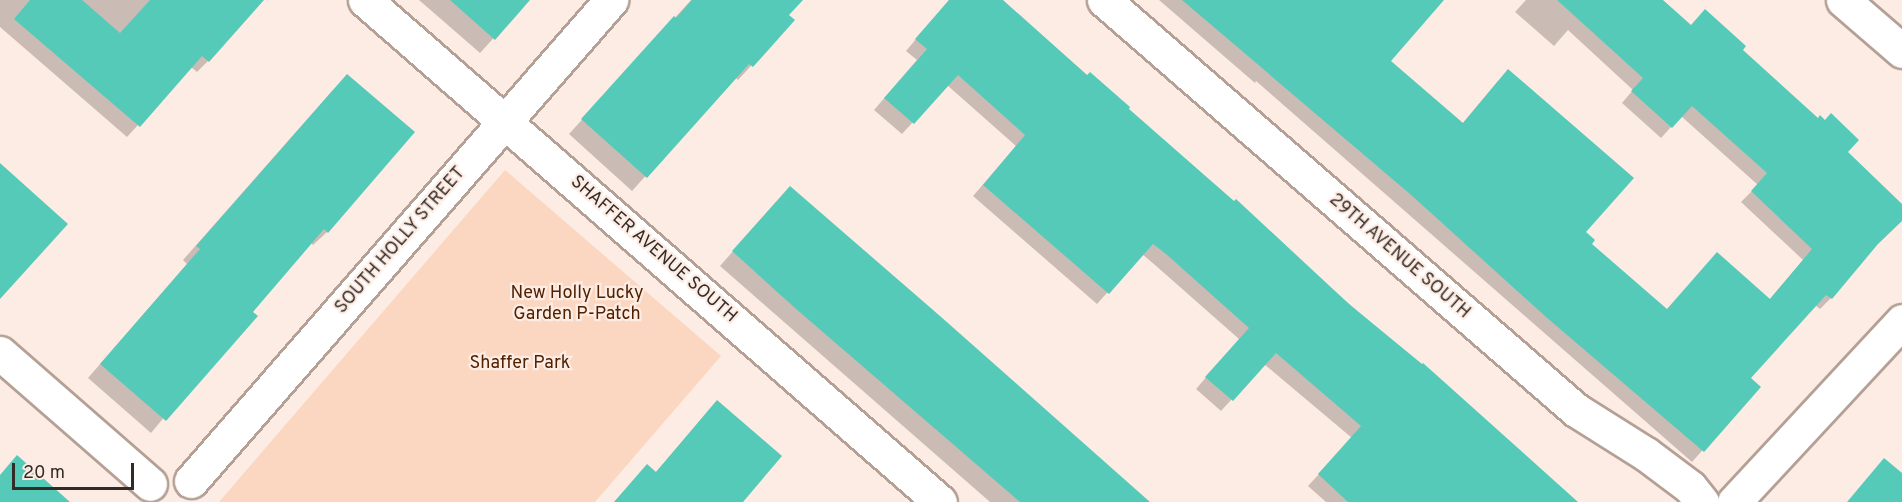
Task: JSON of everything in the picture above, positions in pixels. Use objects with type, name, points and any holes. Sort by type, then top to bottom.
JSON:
[{"type":"street","name":"SHAFFER AVENUE SOUTH","points":[[365,0],[940,502]]},
{"type":"street","name":"SOUTH HOLLY STREET","points":[[196,492],[505,121],[611,0]]},
{"type":"street","name":"29TH AVENUE SOUTH","points":[[1104,0],[1576,410],[1646,454],[1690,487],[1702,502]]},
{"type":"street","points":[[1843,0],[1902,51]]},
{"type":"street","points":[[1734,502],[1902,321]]},
{"type":"street","points":[[0,353],[147,493],[162,476],[171,474],[180,474],[196,492]]},
{"type":"green space","name":"Shaffer Park","points":[[505,170],[721,356],[595,502],[219,502]]},
{"type":"building","points":[[30,0],[82,0],[120,33],[150,0],[264,0],[209,62],[202,56],[140,127],[14,19]]},
{"type":"building","points":[[450,0],[530,0],[495,40]]},
{"type":"building","points":[[692,0],[803,0],[789,15],[795,20],[753,67],[749,64],[647,178],[581,119],[674,16],[676,18]]},
{"type":"building","points":[[949,0],[1003,0],[1087,75],[1090,72],[1234,201],[1236,199],[1349,304],[1423,363],[1578,502],[1348,502],[1318,474],[1361,426],[1276,353],[1233,401],[1205,377],[1249,328],[1166,254],[1153,244],[1109,294],[983,185],[1025,135],[958,75],[914,124],[884,98],[927,49],[915,39]]},
{"type":"building","points":[[1182,0],[1444,0],[1391,61],[1463,123],[1508,69],[1634,178],[1586,232],[1595,240],[1592,244],[1667,309],[1717,252],[1770,299],[1812,249],[1751,191],[1767,173],[1692,106],[1672,128],[1631,91],[1643,78],[1557,0],[1663,0],[1691,25],[1705,9],[1746,46],[1743,50],[1818,118],[1820,115],[1825,120],[1831,113],[1859,140],[1848,152],[1902,204],[1902,221],[1878,244],[1832,299],[1826,295],[1751,378],[1761,387],[1704,452],[1546,317],[1410,194]]},
{"type":"building","points":[[347,74],[415,132],[328,233],[324,229],[253,312],[258,316],[166,421],[100,364],[200,249],[196,246]]},
{"type":"building","points":[[0,163],[68,224],[0,299]]},
{"type":"building","points":[[790,186],[1150,502],[1020,502],[795,308],[732,251]]},
{"type":"building","points":[[717,400],[782,456],[743,502],[614,502],[647,464],[656,472]]},
{"type":"building","points":[[17,455],[70,502],[0,502],[0,475]]},
{"type":"building","points":[[1884,458],[1902,473],[1902,502],[1847,502]]},
{"type":"park label","name":"New Holly Lucky Garden P-Patch","points":[[577,305]]}]
